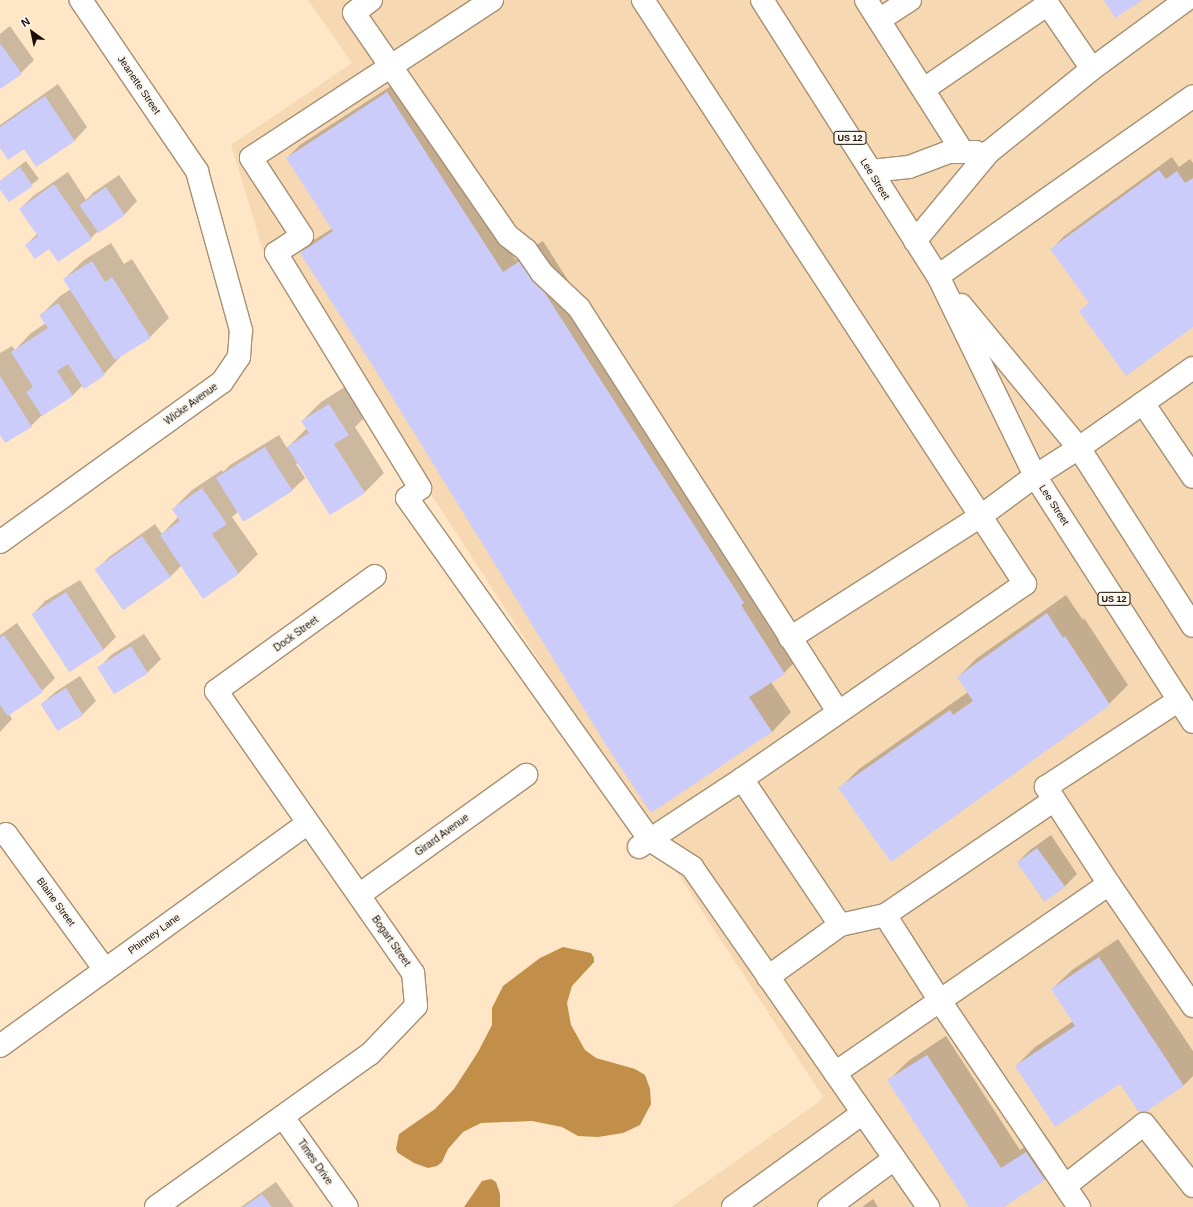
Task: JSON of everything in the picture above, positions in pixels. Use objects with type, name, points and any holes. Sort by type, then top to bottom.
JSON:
[{"type":"street","name":"Jeanette Street","points":[[81,0],[197,171]]},
{"type":"street","points":[[371,0],[349,7],[508,236],[526,250],[542,273],[579,308],[838,712]]},
{"type":"street","points":[[492,0],[389,66],[251,158],[302,236],[276,253],[420,488],[407,498],[644,844],[692,867],[928,1207]]},
{"type":"street","points":[[643,0],[1025,584],[742,779],[644,844]]},
{"type":"street","name":"Lee Street","points":[[762,0],[938,276],[1035,476],[1193,722]]},
{"type":"street","points":[[866,0],[963,152]]},
{"type":"street","points":[[879,20],[910,0]]},
{"type":"street","points":[[915,240],[989,152],[1092,69],[1186,0]]},
{"type":"street","points":[[924,89],[1047,2],[1092,69]]},
{"type":"street","points":[[938,276],[1193,96]]},
{"type":"street","points":[[871,171],[909,167],[949,152],[989,152]]},
{"type":"street","name":"Wicke Avenue","points":[[0,542],[222,382],[239,357],[241,330],[197,171]]},
{"type":"street","name":"Lee Street","points":[[938,276],[1079,448],[1193,626]]},
{"type":"street","points":[[790,638],[981,516],[1035,476],[1079,448],[1193,368]]},
{"type":"street","points":[[1143,403],[1193,477]]},
{"type":"street","name":"Dock Street","points":[[216,691],[375,576]]},
{"type":"street","name":"Bogart Street","points":[[158,1207],[370,1054],[416,1006],[413,973],[216,691]]},
{"type":"street","points":[[1179,700],[1046,787],[1109,884],[1193,1006]]},
{"type":"street","name":"Girard Avenue","points":[[359,895],[526,775]]},
{"type":"street","points":[[742,779],[840,925]]},
{"type":"street","points":[[768,977],[840,925],[885,915],[1054,800]]},
{"type":"street","name":"Phinney Lane","points":[[0,1046],[308,823]]},
{"type":"street","name":"Blaine Street","points":[[6,834],[105,970]]},
{"type":"street","points":[[835,1073],[1109,884]]},
{"type":"street","points":[[885,915],[940,1001],[1079,1207]]},
{"type":"street","points":[[733,1207],[863,1113]]},
{"type":"street","name":"Times Drive","points":[[283,1117],[347,1207]]},
{"type":"street","points":[[1065,1186],[1144,1124],[1193,1186]]},
{"type":"street","points":[[829,1207],[894,1158]]},
{"type":"shaded area","points":[[308,0],[1193,0],[1193,1207],[671,1207],[816,1104],[823,1097],[436,502],[265,257],[231,145],[352,63]]},
{"type":"shaded area","points":[[563,947],[591,953],[594,958],[594,962],[572,986],[567,1003],[571,1025],[585,1050],[596,1058],[635,1069],[645,1075],[650,1089],[651,1104],[640,1125],[623,1133],[598,1137],[578,1136],[562,1127],[532,1121],[481,1123],[463,1132],[448,1149],[442,1162],[437,1166],[428,1168],[414,1163],[398,1153],[396,1149],[399,1134],[435,1109],[454,1089],[478,1052],[492,1025],[492,1008],[503,986],[540,958]]},
{"type":"shaded area","points":[[491,1179],[496,1182],[500,1194],[500,1207],[464,1207],[482,1181]]},
{"type":"building","points":[[1104,0],[1143,0],[1115,18]]},
{"type":"building","points":[[0,43],[22,74],[0,89]]},
{"type":"building","points":[[387,92],[503,272],[523,259],[744,603],[741,605],[785,674],[749,697],[772,732],[651,813],[611,753],[376,371],[300,253],[333,231],[286,158]]},
{"type":"building","points":[[45,96],[75,141],[36,167],[24,149],[8,160],[0,148],[0,127]]},
{"type":"building","points":[[20,167],[33,186],[9,202],[0,190],[0,181]]},
{"type":"building","points":[[1159,170],[1166,179],[1177,171],[1185,183],[1193,178],[1193,327],[1126,376],[1079,311],[1089,303],[1050,249]]},
{"type":"building","points":[[54,184],[92,239],[58,262],[49,249],[35,259],[25,245],[38,236],[19,209]]},
{"type":"building","points":[[106,187],[125,215],[98,233],[79,205]]},
{"type":"building","points":[[92,261],[105,282],[112,277],[151,338],[115,360],[63,279]]},
{"type":"building","points":[[58,303],[105,375],[84,389],[68,364],[57,371],[73,396],[42,416],[26,392],[33,387],[11,352],[48,328],[39,315]]},
{"type":"building","points":[[0,376],[32,427],[5,443],[0,435]]},
{"type":"building","points":[[329,404],[349,435],[334,444],[365,493],[330,515],[287,447],[309,433],[301,421]]},
{"type":"building","points":[[265,447],[293,491],[243,522],[216,478]]},
{"type":"building","points":[[202,488],[227,524],[212,534],[239,574],[203,599],[160,535],[180,521],[172,509]]},
{"type":"building","points":[[142,536],[171,577],[123,610],[94,569]]},
{"type":"building","points":[[66,592],[104,650],[69,672],[32,614]]},
{"type":"building","points":[[1047,613],[1063,638],[1065,636],[1110,705],[891,862],[838,788],[950,710],[953,715],[973,701],[957,677]]},
{"type":"building","points":[[4,635],[43,692],[8,716],[0,705],[0,638]]},
{"type":"building","points":[[131,646],[148,673],[114,694],[97,667]]},
{"type":"building","points":[[66,688],[83,715],[58,731],[41,704]]},
{"type":"building","points":[[1037,848],[1065,887],[1045,902],[1017,863]]},
{"type":"building","points":[[1099,957],[1184,1086],[1141,1115],[1120,1084],[1055,1127],[1015,1066],[1075,1026],[1051,989]]},
{"type":"building","points":[[927,1055],[1001,1168],[1026,1152],[1045,1180],[1004,1207],[969,1207],[887,1080]]},
{"type":"building","points":[[262,1194],[272,1207],[244,1207]]}]
